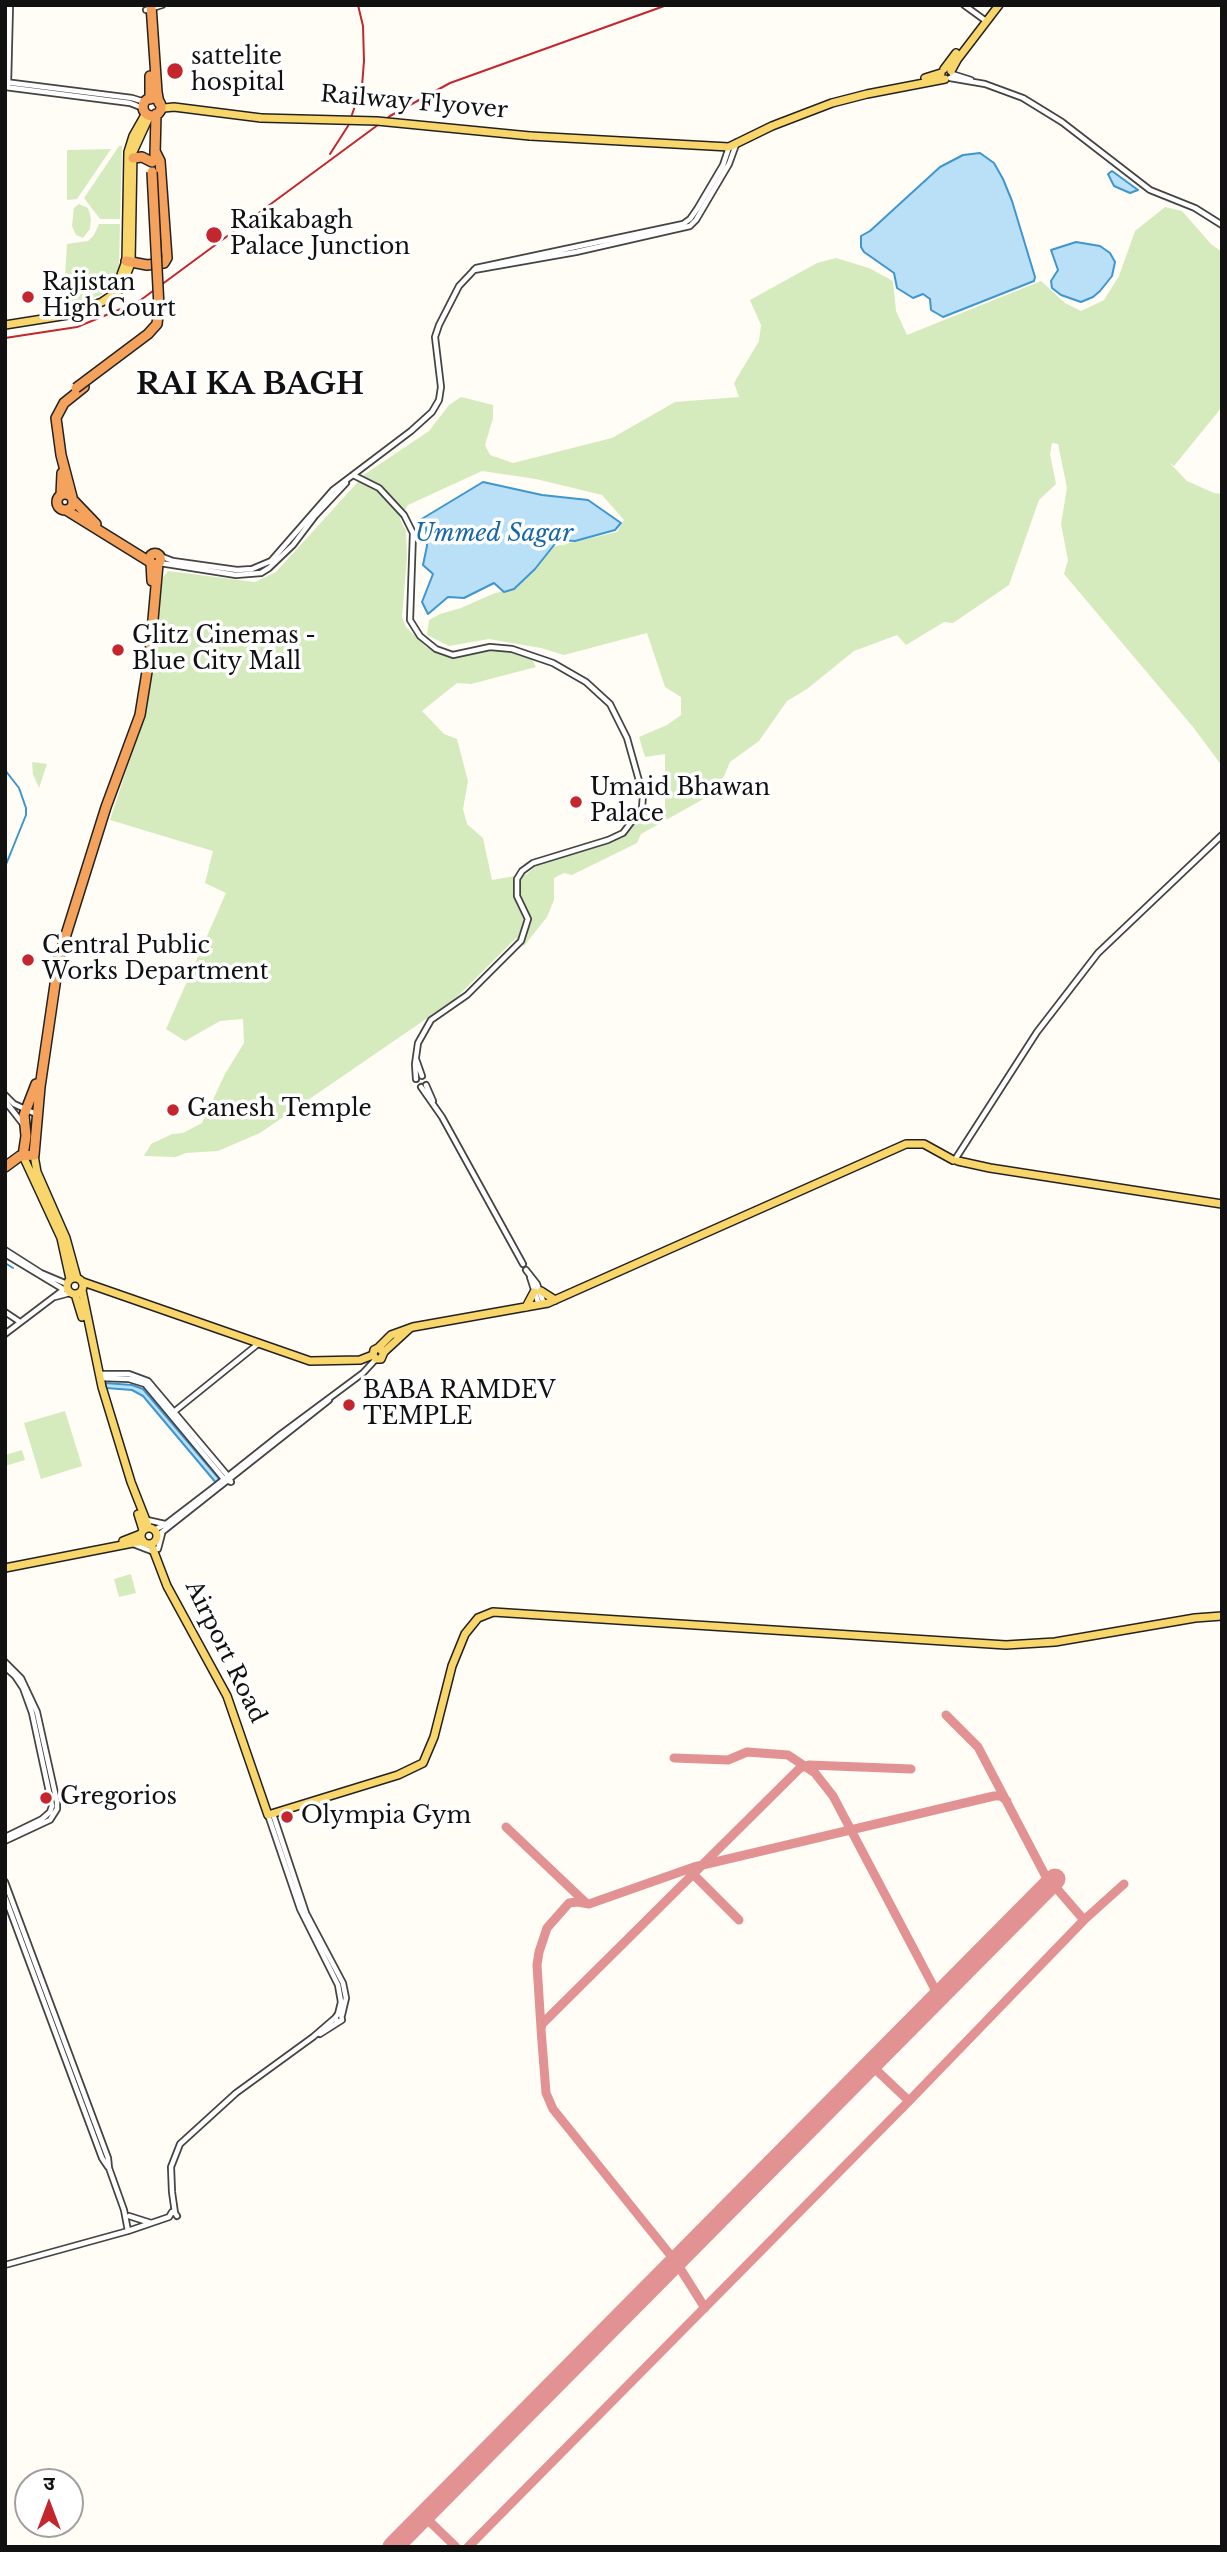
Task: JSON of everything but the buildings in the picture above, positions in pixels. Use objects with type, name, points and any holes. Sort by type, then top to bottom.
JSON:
[{"type":"highway","points":[[66,510],[73,506],[73,499],[55,422],[61,406],[78,390],[151,338],[161,323],[163,304],[154,168],[149,7]]},
{"type":"highway","points":[[152,109],[154,168]]},
{"type":"highway","points":[[128,262],[152,265],[164,263],[167,258],[160,161],[155,151]]},
{"type":"highway","points":[[133,158],[142,157],[154,168]]},
{"type":"highway","points":[[78,390],[57,400],[52,418],[63,477],[58,506],[155,560]]},
{"type":"highway","points":[[61,495],[67,494],[73,499],[94,523],[155,560]]},
{"type":"highway","points":[[5,1165],[23,1151],[26,1108],[36,1083],[50,983],[64,922],[136,704],[155,560]]},
{"type":"highway","points":[[23,1151],[34,1156],[36,1114],[55,980],[64,941],[116,776],[140,715],[153,632],[155,560]]},
{"type":"main road","points":[[733,145],[774,121],[833,99],[947,74],[997,5]]},
{"type":"main road","points":[[129,217],[133,158],[137,140],[152,109]]},
{"type":"main road","points":[[5,323],[53,319],[112,297],[123,286],[128,262],[128,152],[132,136],[152,109]]},
{"type":"main road","name":"Railway Flyover","points":[[152,109],[261,116],[379,117],[541,135],[733,145]]},
{"type":"main road","points":[[74,1286],[102,1289],[314,1362],[360,1360],[383,1358],[381,1350],[413,1327],[542,1305],[555,1300],[906,1144],[924,1144],[956,1160],[990,1168],[1222,1204]]},
{"type":"main road","points":[[23,1151],[61,1238],[99,1376],[149,1534]]},
{"type":"main road","points":[[34,1156],[40,1180],[66,1238],[98,1390],[149,1534]]},
{"type":"main road","points":[[525,1307],[537,1292],[555,1300]]},
{"type":"main road","points":[[5,1566],[131,1543],[149,1534]]},
{"type":"main road","points":[[5,1566],[149,1534]]},
{"type":"main road","name":"Airport Road","points":[[149,1534],[167,1586],[227,1696],[270,1812]]},
{"type":"main road","points":[[270,1812],[398,1775],[423,1763],[434,1738],[452,1666],[465,1634],[478,1618],[493,1612],[993,1644],[1055,1642],[1195,1618],[1222,1616]]},
{"type":"street","points":[[5,70],[9,5]]},
{"type":"street","points":[[9,5],[7,85],[130,103],[152,109]]},
{"type":"street","points":[[149,7],[162,5]]},
{"type":"street","points":[[964,5],[985,21]]},
{"type":"street","points":[[947,74],[1023,98],[1062,122],[1150,190],[1195,208],[1222,225]]},
{"type":"street","points":[[155,560],[237,570],[264,565],[282,549],[332,490],[411,431],[436,407],[441,387],[435,337],[459,286],[474,270],[576,252],[690,226],[729,164],[733,145]]},
{"type":"street","points":[[353,475],[379,488],[404,515],[413,533],[410,620],[420,636],[436,649],[453,654],[490,647],[512,649],[553,663],[586,682],[610,704],[627,738],[643,795],[642,808],[623,833],[608,841],[533,863],[522,871],[517,879],[517,896],[528,919],[521,941],[467,995],[431,1020],[418,1043],[416,1058],[419,1077]]},
{"type":"street","points":[[956,1160],[1037,1032],[1098,953],[1222,835]]},
{"type":"street","points":[[424,1086],[530,1276],[542,1305]]},
{"type":"street","points":[[5,1095],[11,1102],[36,1114]]},
{"type":"street","points":[[5,1101],[23,1125]]},
{"type":"street","points":[[5,1252],[48,1277],[74,1286]]},
{"type":"street","points":[[5,1334],[48,1299],[74,1286]]},
{"type":"street","points":[[5,1312],[20,1322]]},
{"type":"street","points":[[175,1412],[258,1343]]},
{"type":"street","points":[[149,1534],[165,1527],[363,1373],[375,1357]]},
{"type":"street","points":[[99,1376],[130,1374],[143,1378],[155,1387],[227,1479]]},
{"type":"street","points":[[99,1376],[129,1378],[145,1384],[227,1479]]},
{"type":"street","points":[[149,1534],[165,1527]]},
{"type":"street","points":[[131,1543],[157,1551],[165,1527]]},
{"type":"street","points":[[5,1665],[21,1678],[37,1712],[57,1801],[57,1809],[50,1820],[5,1839]]},
{"type":"street","name":"Airport Road","points":[[152,2223],[172,2214],[171,2167],[180,2144],[236,2093],[338,2017],[341,1995],[338,1985],[300,1909],[270,1812]]},
{"type":"street","points":[[5,1882],[108,2158],[124,2210],[136,2228]]},
{"type":"street","points":[[5,1897],[102,2158],[109,2168]]},
{"type":"street","points":[[127,2217],[152,2223]]},
{"type":"street","points":[[127,2217],[128,2231]]},
{"type":"street","points":[[116,2234],[127,2217]]},
{"type":"street","points":[[5,2265],[152,2223]]},
{"type":"green space","points":[[119,146],[122,146],[120,219],[100,219],[84,198]]},
{"type":"green space","points":[[111,149],[77,199],[67,200],[67,150]]},
{"type":"green space","points":[[79,204],[88,208],[91,218],[90,229],[83,238],[76,235],[72,226],[74,208]]},
{"type":"green space","points":[[1165,207],[1182,211],[1211,244],[1222,252],[1222,407],[1174,466],[1169,462],[1187,481],[1222,494],[1222,766],[1193,727],[1064,574],[1068,560],[1061,524],[1067,488],[1058,444],[1052,443],[1050,454],[1056,484],[1039,500],[1009,585],[953,623],[944,622],[906,645],[897,635],[854,651],[807,689],[787,701],[759,741],[730,762],[724,776],[707,797],[641,834],[637,843],[572,875],[564,873],[554,878],[554,900],[547,917],[524,946],[516,938],[455,999],[260,1133],[218,1151],[186,1153],[176,1157],[144,1156],[151,1144],[202,1123],[225,1074],[244,1043],[243,1019],[220,1021],[185,1041],[166,1029],[226,893],[205,883],[213,851],[110,820],[146,711],[163,577],[168,571],[255,582],[276,572],[365,474],[429,431],[449,405],[461,397],[493,405],[493,418],[485,445],[490,455],[513,463],[612,438],[675,402],[739,397],[734,383],[759,341],[761,325],[750,300],[817,263],[836,258],[869,268],[893,281],[896,311],[907,335],[1041,281],[1065,303],[1081,311],[1104,300],[1119,276],[1135,231]],"holes":[[[482,471],[536,479],[602,495],[624,520],[617,532],[552,547],[533,572],[514,589],[495,593],[440,614],[429,620],[427,635],[449,646],[489,639],[564,655],[647,633],[665,687],[681,697],[681,715],[667,725],[639,737],[645,757],[665,754],[665,807],[641,815],[624,835],[594,848],[537,865],[527,874],[492,880],[483,838],[467,824],[463,809],[468,781],[457,739],[444,734],[422,711],[457,683],[471,684],[536,667],[530,656],[501,650],[445,655],[426,647],[406,627],[402,617],[407,557],[406,531],[400,519],[408,505]]]},
{"type":"green space","points":[[99,224],[120,224],[119,269],[116,280],[101,295],[63,308],[67,244],[88,241]]},
{"type":"green space","points":[[32,762],[47,764],[39,788],[33,774]]},
{"type":"green space","points":[[65,1411],[82,1466],[41,1479],[24,1423]]},
{"type":"green space","points":[[22,1450],[25,1460],[5,1466],[5,1455]]},
{"type":"green space","points":[[131,1574],[136,1593],[119,1597],[114,1579]]},
{"type":"water","points":[[980,153],[994,163],[1003,179],[1035,277],[1034,281],[943,317],[931,310],[930,299],[923,294],[913,298],[897,288],[894,273],[864,252],[861,236],[870,231],[940,167],[963,155]]},
{"type":"water","points":[[1112,171],[1138,190],[1130,193],[1114,186],[1108,174]]},
{"type":"water","points":[[1076,242],[1100,246],[1110,253],[1115,262],[1112,276],[1100,291],[1081,302],[1061,295],[1052,288],[1051,281],[1058,270],[1051,250]]},
{"type":"water","name":"Ummed Sagar","points":[[483,482],[542,495],[588,500],[621,523],[615,530],[575,541],[558,540],[535,569],[514,589],[504,592],[494,583],[464,598],[448,597],[428,614],[422,602],[433,574],[423,565],[427,546],[426,526],[420,520]]},
{"type":"water","points":[[105,1383],[132,1385],[143,1389],[221,1481],[217,1484],[143,1396],[132,1390],[106,1388]]},
{"type":"waterway","points":[[5,770],[19,788],[26,808],[26,815],[5,867]]},
{"type":"waterway","points":[[5,1263],[13,1268]]},
{"type":"taxiway","points":[[946,1715],[978,1747],[1045,1875],[1084,1920]]},
{"type":"taxiway","points":[[674,1758],[728,1760],[747,1752],[788,1755],[815,1773],[833,1796],[939,1997]]},
{"type":"taxiway","points":[[705,2308],[676,2262],[553,2109],[546,2093],[542,2024],[800,1768],[809,1765],[911,1769]]},
{"type":"taxiway","points":[[541,2028],[537,1965],[539,1952],[547,1928],[569,1903],[589,1904],[694,1867],[994,1796],[1001,1796],[1007,1801]]},
{"type":"taxiway","points":[[506,1827],[586,1903]]},
{"type":"taxiway","points":[[693,1874],[739,1920]]},
{"type":"taxiway","points":[[468,2547],[1084,1920],[1124,1884]]},
{"type":"taxiway","points":[[871,2065],[909,2101]]},
{"type":"taxiway","points":[[424,2516],[456,2547]]},
{"type":"runway","points":[[393,2547],[1055,1879]]},
{"type":"railway","points":[[330,154],[348,126],[362,86],[363,26],[358,5]]},
{"type":"railway","points":[[5,338],[77,327],[138,302],[390,116],[450,83],[667,5]]},
{"type":"place","name":"sattelite hospital","points":[[175,71]]},
{"type":"place","name":"Raikabagh Palace Junction","points":[[214,235]]},
{"type":"place","name":"Rajistan High Court","points":[[28,297]]},
{"type":"place","name":"Glitz Cinemas - Blue City Mall","points":[[118,650]]},
{"type":"place","name":"Umaid Bhawan Palace","points":[[576,802]]},
{"type":"place","name":"Central Public Works Department","points":[[28,960]]},
{"type":"place","name":"Ganesh Temple","points":[[173,1110]]},
{"type":"place","name":"BABA RAMDEV TEMPLE","points":[[349,1405]]},
{"type":"place","name":"Gregorios","points":[[46,1798]]},
{"type":"place","name":"Olympia Gym","points":[[287,1817]]},
{"type":"district","name":"RAI KA BAGH","points":[[250,386]]}]
